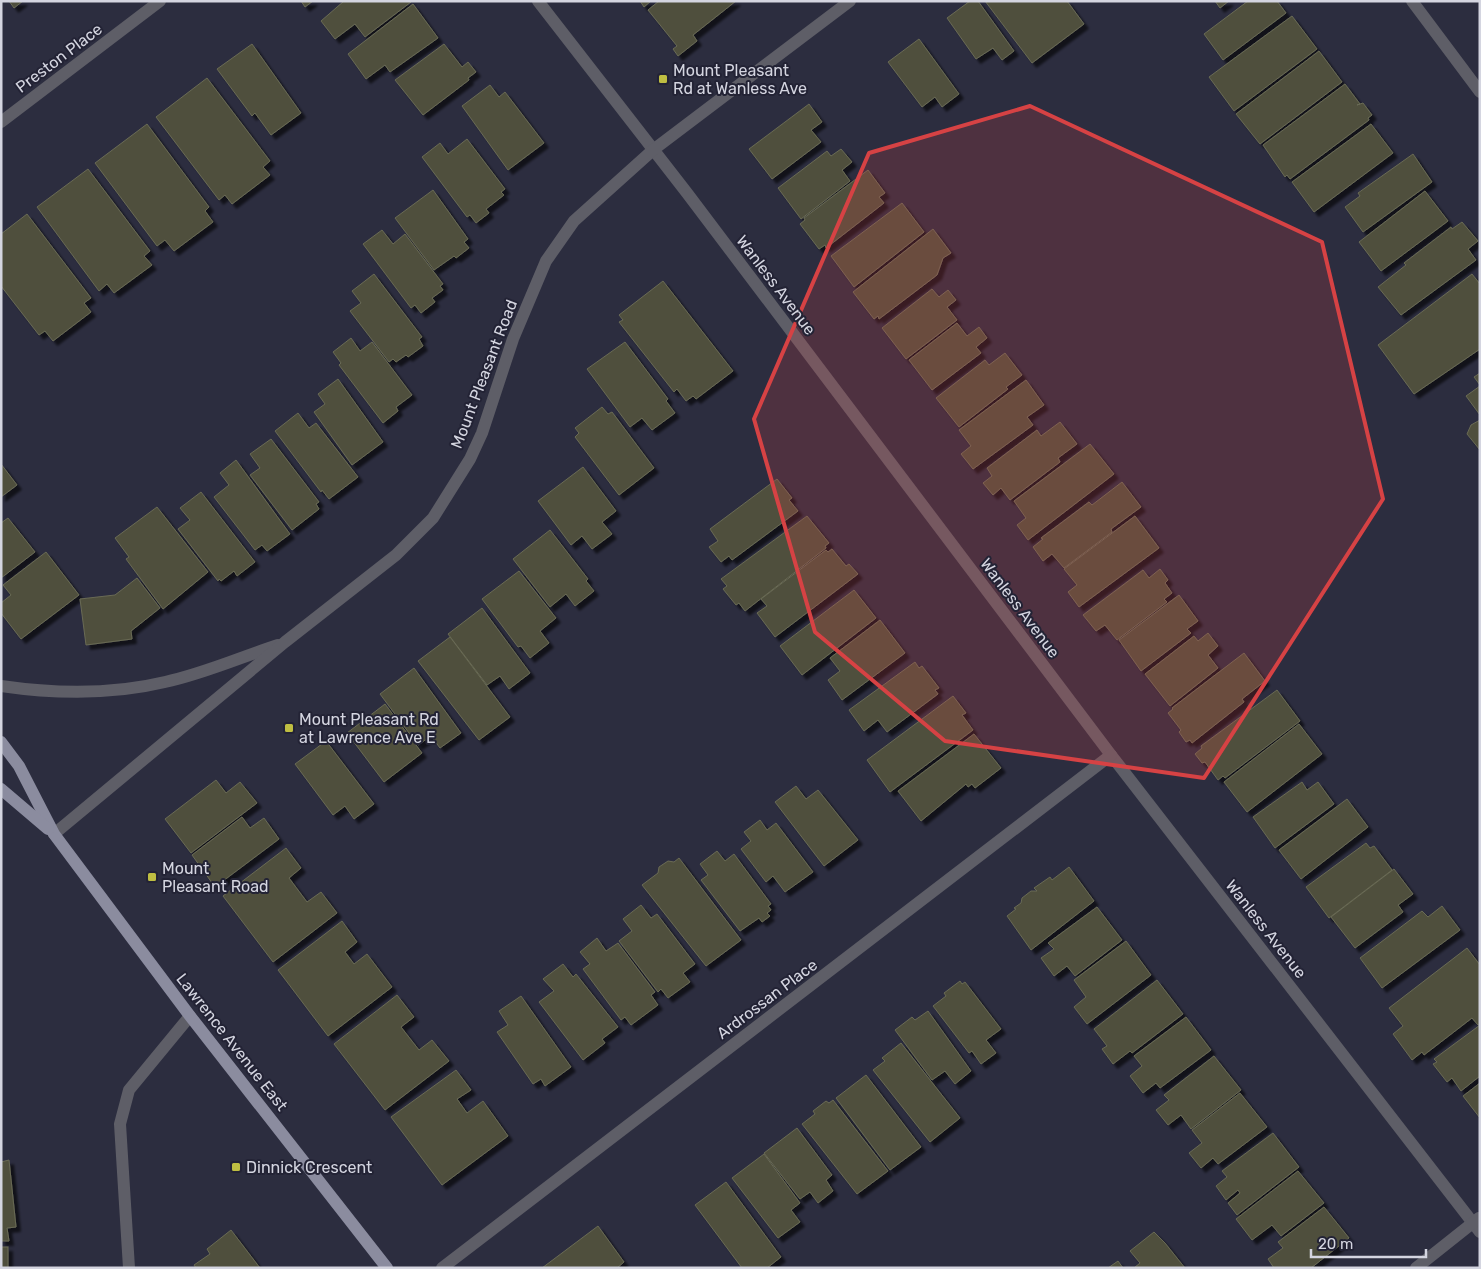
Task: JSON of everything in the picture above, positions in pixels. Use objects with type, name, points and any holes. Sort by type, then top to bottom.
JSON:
[{"type":"main road","name":"Lawrence Avenue East","points":[[1,742],[18,766],[54,834],[190,1016],[386,1268]]},
{"type":"main road","name":"Lawrence Avenue East","points":[[1,789],[54,834]]},
{"type":"street","name":"Preston Place","points":[[1,122],[160,1]]},
{"type":"street","name":"Wanless Avenue","points":[[538,1],[653,150],[1111,756],[1478,1224]]},
{"type":"street","name":"Mount Pleasant Road","points":[[54,834],[285,642],[396,555],[433,518],[470,460],[482,433],[513,339],[546,261],[574,221],[653,150],[850,1]]},
{"type":"street","points":[[1412,1],[1480,92]]},
{"type":"street","points":[[1,686],[75,692],[109,691],[145,686],[168,682],[285,642]]},
{"type":"street","name":"Ardrossan Place","points":[[442,1268],[1111,756]]},
{"type":"street","points":[[129,1268],[120,1124],[129,1090],[190,1016]]},
{"type":"street","points":[[1416,1268],[1478,1224]]},
{"type":"highlighted area","points":[[1030,106],[1322,242],[1383,499],[1204,778],[945,741],[815,632],[754,419],[869,153]]},
{"type":"building","points":[[9,1],[23,1],[14,8]]},
{"type":"building","points":[[301,1],[313,1],[305,7]]},
{"type":"building","points":[[344,1],[411,2],[365,37],[355,24],[335,39],[321,21]]},
{"type":"building","points":[[640,1],[651,1],[644,7]]},
{"type":"building","points":[[659,1],[736,1],[693,35],[697,41],[678,56],[673,49],[677,46],[648,10]]},
{"type":"building","points":[[970,1],[978,1],[1014,51],[1002,60],[993,48],[976,59],[947,18]]},
{"type":"building","points":[[985,1],[1067,1],[1084,24],[1032,63]]},
{"type":"building","points":[[1215,1],[1229,1],[1220,8]]},
{"type":"building","points":[[1248,1],[1277,1],[1286,13],[1223,60],[1204,34]]},
{"type":"building","points":[[413,4],[438,38],[390,72],[385,65],[366,79],[348,54]]},
{"type":"building","points":[[1292,16],[1317,49],[1234,111],[1209,77]]},
{"type":"building","points":[[919,39],[959,94],[942,107],[935,97],[922,107],[888,62]]},
{"type":"building","points":[[252,44],[301,113],[271,135],[255,113],[252,116],[217,69]]},
{"type":"building","points":[[444,44],[462,67],[468,62],[476,72],[468,78],[469,80],[423,115],[395,80]]},
{"type":"building","points":[[1319,51],[1342,82],[1260,144],[1236,114]]},
{"type":"building","points":[[207,78],[270,161],[263,167],[270,175],[232,204],[225,195],[219,200],[156,117]]},
{"type":"building","points":[[1345,84],[1360,104],[1363,103],[1372,115],[1368,118],[1369,120],[1290,179],[1287,175],[1285,177],[1263,145]]},
{"type":"building","points":[[490,85],[499,97],[505,92],[544,143],[508,170],[462,106]]},
{"type":"building","points":[[809,104],[822,122],[811,130],[821,142],[772,179],[749,149]]},
{"type":"building","points":[[147,124],[209,207],[205,211],[213,222],[174,251],[165,240],[157,246],[95,163]]},
{"type":"building","points":[[1371,124],[1393,153],[1314,212],[1292,182]]},
{"type":"building","points":[[467,139],[505,189],[501,192],[504,195],[486,209],[489,213],[476,223],[470,215],[467,217],[422,157],[440,143],[448,154]]},
{"type":"building","points":[[841,149],[852,162],[842,170],[850,181],[801,219],[778,188],[827,151],[831,156]]},
{"type":"building","points":[[1413,154],[1432,182],[1363,232],[1345,207],[1360,196],[1358,193]]},
{"type":"building","points":[[88,169],[150,251],[144,256],[152,265],[114,293],[107,284],[99,291],[37,207]]},
{"type":"building","points":[[868,170],[885,193],[879,197],[884,203],[826,248],[825,245],[819,249],[800,224],[805,220],[804,218]]},
{"type":"building","points":[[433,190],[468,239],[464,242],[469,248],[456,258],[454,256],[434,270],[395,218]]},
{"type":"building","points":[[1425,191],[1448,221],[1381,271],[1359,242]]},
{"type":"building","points":[[902,203],[924,232],[854,287],[831,256]]},
{"type":"building","points":[[27,214],[91,298],[84,303],[91,312],[53,341],[45,331],[39,335],[1,286],[1,234]]},
{"type":"building","points":[[1462,222],[1478,241],[1468,249],[1476,260],[1401,315],[1378,287],[1406,265],[1404,263],[1451,227],[1452,229]]},
{"type":"building","points":[[933,229],[951,253],[943,258],[937,275],[879,319],[878,316],[874,319],[853,292]]},
{"type":"building","points":[[382,230],[393,244],[405,234],[443,284],[440,286],[443,290],[432,298],[435,302],[421,313],[415,305],[411,308],[363,244]]},
{"type":"building","points":[[374,274],[422,337],[419,339],[423,346],[408,357],[406,355],[396,362],[393,359],[389,362],[350,311],[361,303],[352,291]]},
{"type":"building","points":[[1472,274],[1480,284],[1480,349],[1414,394],[1378,345]]},
{"type":"building","points":[[663,281],[733,371],[696,399],[693,396],[686,401],[677,389],[674,392],[619,322],[623,320],[619,315]]},
{"type":"building","points":[[932,289],[939,297],[948,290],[956,300],[947,307],[957,320],[906,359],[882,328]]},
{"type":"building","points":[[957,323],[967,336],[979,327],[987,338],[976,347],[981,353],[932,390],[909,360]]},
{"type":"building","points":[[351,338],[360,351],[372,342],[412,395],[396,407],[398,411],[383,423],[339,365],[341,363],[333,352]]},
{"type":"building","points":[[625,342],[668,399],[666,401],[675,413],[652,430],[642,418],[630,427],[587,369]]},
{"type":"building","points":[[1005,353],[1022,375],[1006,387],[1008,389],[959,427],[936,398],[985,360],[989,365]]},
{"type":"building","points":[[1480,373],[1480,385],[1474,377]]},
{"type":"building","points":[[338,379],[383,442],[352,465],[314,412],[325,404],[318,394]]},
{"type":"building","points":[[1026,380],[1044,405],[1027,417],[1033,425],[973,469],[961,454],[971,446],[959,430]]},
{"type":"building","points":[[1480,386],[1480,415],[1466,396]]},
{"type":"building","points":[[602,407],[608,414],[612,412],[654,468],[619,495],[575,437],[579,433],[575,428]]},
{"type":"building","points":[[298,413],[309,428],[316,423],[358,477],[329,499],[322,490],[321,492],[275,431]]},
{"type":"building","points":[[1480,420],[1480,450],[1467,434],[1471,425]]},
{"type":"building","points":[[1060,422],[1077,444],[1058,458],[1060,462],[1010,500],[1001,488],[993,495],[983,483],[992,476],[987,468],[1037,430],[1041,436]]},
{"type":"building","points":[[271,439],[319,502],[316,504],[319,509],[292,530],[250,475],[260,468],[250,454]]},
{"type":"building","points":[[1090,444],[1114,474],[1028,540],[1017,525],[1026,518],[1014,501]]},
{"type":"building","points":[[236,460],[290,534],[267,551],[262,545],[255,550],[214,497],[229,485],[220,473]]},
{"type":"building","points":[[1,464],[17,485],[1,497]]},
{"type":"building","points":[[583,467],[616,511],[602,522],[612,534],[592,549],[582,536],[571,545],[538,501]]},
{"type":"building","points":[[777,479],[792,498],[789,500],[798,511],[732,560],[729,556],[721,562],[709,547],[718,541],[710,529]]},
{"type":"building","points":[[1122,482],[1141,507],[1111,529],[1112,532],[1064,568],[1052,554],[1043,561],[1033,547],[1043,539],[1041,538],[1089,502],[1092,505]]},
{"type":"building","points":[[201,492],[255,562],[237,576],[234,571],[221,581],[219,579],[218,581],[178,529],[190,520],[180,508]]},
{"type":"building","points":[[157,507],[208,572],[163,609],[126,559],[129,557],[115,538]]},
{"type":"building","points":[[807,516],[829,543],[825,546],[826,548],[745,611],[739,603],[736,605],[723,589],[727,586],[721,579]]},
{"type":"building","points":[[1135,516],[1159,548],[1079,607],[1068,592],[1077,585],[1064,569]]},
{"type":"building","points":[[8,518],[35,552],[1,578],[1,523]]},
{"type":"building","points":[[550,530],[588,579],[586,581],[594,591],[575,606],[566,594],[550,607],[513,559]]},
{"type":"building","points":[[832,549],[846,566],[849,564],[858,574],[775,637],[757,613],[767,606],[761,599],[826,550],[828,552]]},
{"type":"building","points":[[46,552],[79,595],[21,639],[1,613],[1,603],[11,595],[3,585]]},
{"type":"building","points":[[1160,569],[1168,580],[1165,583],[1172,593],[1164,599],[1167,602],[1117,640],[1105,625],[1096,631],[1083,615],[1143,570],[1149,578]]},
{"type":"building","points":[[519,571],[556,618],[540,631],[549,643],[530,658],[521,646],[518,647],[482,599]]},
{"type":"building","points":[[137,578],[160,608],[131,631],[132,639],[86,645],[80,599],[115,595]]},
{"type":"building","points":[[854,590],[876,618],[802,675],[780,646]]},
{"type":"building","points":[[1179,595],[1198,621],[1187,629],[1191,633],[1141,671],[1119,640]]},
{"type":"building","points":[[482,608],[530,673],[509,689],[500,676],[487,685],[448,634]]},
{"type":"building","points":[[880,620],[905,653],[842,700],[828,680],[840,671],[830,658]]},
{"type":"building","points":[[1208,633],[1218,646],[1208,655],[1218,668],[1170,706],[1145,674],[1194,636],[1198,641]]},
{"type":"building","points":[[450,637],[510,717],[479,740],[418,661]]},
{"type":"building","points":[[1244,653],[1265,681],[1242,699],[1244,702],[1192,743],[1190,740],[1186,742],[1179,732],[1181,730],[1168,713]]},
{"type":"building","points":[[915,662],[919,668],[922,666],[939,688],[935,690],[938,694],[887,732],[878,720],[864,731],[849,710]]},
{"type":"building","points":[[414,668],[461,733],[440,748],[431,736],[418,745],[380,694]]},
{"type":"building","points":[[1277,690],[1300,721],[1225,778],[1223,776],[1218,780],[1205,762],[1202,763],[1195,754],[1202,748],[1201,746]]},
{"type":"building","points":[[953,696],[966,713],[962,715],[973,730],[890,792],[867,760]]},
{"type":"building","points":[[385,704],[422,753],[384,782],[347,733]]},
{"type":"building","points":[[1299,724],[1322,754],[1247,812],[1224,782]]},
{"type":"building","points":[[974,734],[1001,768],[975,788],[972,784],[968,787],[966,784],[921,821],[898,791]]},
{"type":"building","points":[[326,741],[374,804],[354,819],[345,806],[333,815],[295,764]]},
{"type":"building","points":[[216,780],[226,793],[240,782],[257,803],[191,853],[165,819]]},
{"type":"building","points":[[1302,782],[1307,790],[1318,782],[1334,804],[1275,848],[1253,817]]},
{"type":"building","points":[[796,786],[806,799],[818,790],[858,840],[824,866],[775,802]]},
{"type":"building","points":[[1347,799],[1368,827],[1301,879],[1279,850]]},
{"type":"building","points":[[242,817],[250,828],[264,818],[279,839],[215,887],[192,855]]},
{"type":"building","points":[[760,820],[767,830],[776,823],[813,872],[785,892],[773,876],[766,882],[741,849],[751,841],[744,832]]},
{"type":"building","points":[[1366,843],[1370,848],[1374,846],[1392,870],[1329,918],[1306,887]]},
{"type":"building","points":[[286,848],[301,868],[289,878],[307,902],[321,892],[337,913],[273,962],[223,896]]},
{"type":"building","points":[[717,851],[725,861],[734,854],[771,904],[768,906],[771,910],[767,913],[770,916],[762,922],[759,918],[740,931],[701,880],[708,875],[700,864]]},
{"type":"building","points":[[679,858],[741,940],[706,966],[642,885],[658,873],[659,867],[668,861],[674,862]]},
{"type":"building","points":[[1069,867],[1094,901],[1031,950],[1007,916],[1021,903],[1022,898],[1031,891],[1037,891],[1034,888],[1050,877],[1052,880]]},
{"type":"building","points":[[1394,869],[1413,894],[1398,905],[1403,912],[1355,948],[1331,917]]},
{"type":"building","points":[[641,905],[651,918],[657,914],[695,964],[683,973],[690,982],[668,998],[661,989],[658,992],[619,941],[632,931],[623,919]]},
{"type":"building","points":[[1442,906],[1460,930],[1382,988],[1360,958],[1422,911],[1428,917]]},
{"type":"building","points":[[1097,907],[1122,940],[1075,976],[1067,966],[1054,976],[1041,958],[1054,949],[1048,943]]},
{"type":"building","points":[[342,921],[357,942],[345,952],[354,964],[367,954],[392,987],[328,1036],[278,970]]},
{"type":"building","points":[[597,938],[606,951],[618,943],[655,992],[651,995],[658,1005],[631,1025],[625,1017],[621,1020],[583,969],[590,964],[580,952]]},
{"type":"building","points":[[1126,941],[1151,975],[1087,1024],[1074,1007],[1086,997],[1074,980]]},
{"type":"building","points":[[1467,948],[1480,965],[1480,1024],[1478,1025],[1472,1018],[1424,1055],[1422,1052],[1412,1060],[1393,1034],[1403,1026],[1389,1008]]},
{"type":"building","points":[[563,964],[573,977],[576,974],[618,1027],[602,1039],[605,1043],[583,1060],[539,1002],[554,991],[543,979]]},
{"type":"building","points":[[1157,980],[1183,1014],[1132,1053],[1130,1051],[1113,1064],[1102,1049],[1107,1046],[1094,1029]]},
{"type":"building","points":[[960,981],[962,984],[965,982],[1001,1029],[986,1040],[996,1053],[981,1064],[972,1051],[969,1053],[933,1006],[946,996],[944,993]]},
{"type":"building","points":[[397,995],[414,1017],[401,1027],[419,1050],[432,1040],[449,1061],[385,1110],[334,1044]]},
{"type":"building","points":[[521,996],[571,1067],[545,1086],[541,1079],[533,1084],[497,1032],[508,1025],[499,1011]]},
{"type":"building","points":[[928,1011],[971,1071],[955,1084],[945,1071],[932,1080],[895,1030],[912,1017],[915,1020]]},
{"type":"building","points":[[1186,1017],[1211,1050],[1160,1088],[1156,1083],[1143,1093],[1130,1076],[1142,1066],[1134,1056]]},
{"type":"building","points":[[1480,1025],[1480,1076],[1461,1091],[1452,1078],[1447,1082],[1433,1064],[1437,1062],[1434,1059]]},
{"type":"building","points":[[901,1043],[960,1118],[930,1142],[873,1070],[885,1061],[882,1058]]},
{"type":"building","points":[[1214,1056],[1241,1090],[1191,1129],[1181,1115],[1168,1125],[1156,1110],[1169,1100],[1164,1095]]},
{"type":"building","points":[[456,1070],[471,1090],[457,1099],[467,1113],[483,1101],[508,1136],[442,1185],[391,1117]]},
{"type":"building","points":[[866,1075],[921,1147],[890,1170],[836,1098]]},
{"type":"building","points":[[1480,1083],[1480,1118],[1463,1096]]},
{"type":"building","points":[[1240,1093],[1267,1127],[1218,1164],[1213,1158],[1201,1168],[1189,1153],[1202,1143],[1192,1130]]},
{"type":"building","points":[[833,1100],[888,1171],[857,1194],[802,1124],[815,1114],[813,1111],[826,1101],[829,1103]]},
{"type":"building","points":[[797,1128],[832,1175],[826,1180],[833,1191],[818,1203],[810,1192],[800,1199],[764,1153]]},
{"type":"building","points":[[1273,1133],[1299,1167],[1237,1215],[1228,1203],[1240,1193],[1238,1190],[1226,1200],[1216,1186],[1227,1177],[1222,1171]]},
{"type":"building","points":[[764,1154],[800,1203],[791,1210],[800,1222],[778,1238],[732,1178]]},
{"type":"building","points":[[9,1160],[16,1227],[7,1228],[9,1241],[1,1241],[1,1162]]},
{"type":"building","points":[[1298,1171],[1324,1203],[1281,1236],[1272,1225],[1252,1240],[1236,1219]]},
{"type":"building","points":[[726,1182],[781,1257],[767,1268],[742,1268],[695,1205]]},
{"type":"building","points":[[1324,1207],[1349,1238],[1311,1268],[1274,1268],[1268,1259],[1283,1248],[1278,1242]]},
{"type":"building","points":[[598,1226],[624,1262],[617,1268],[542,1268]]},
{"type":"building","points":[[231,1230],[260,1268],[196,1268],[194,1265],[210,1254],[207,1249]]},
{"type":"building","points":[[1154,1232],[1185,1268],[1134,1268],[1140,1263],[1130,1251]]},
{"type":"building","points":[[1,1247],[8,1247],[8,1268],[1,1268]]},
{"type":"building","points":[[1118,1261],[1123,1268],[1108,1268]]},
{"type":"place","name":"Mount Pleasant Rd at Wanless Ave","points":[[663,79]]},
{"type":"place","name":"Mount Pleasant Rd at Lawrence Ave E","points":[[289,728]]},
{"type":"place","name":"Mount Pleasant Road","points":[[152,877]]},
{"type":"place","name":"Dinnick Crescent","points":[[236,1167]]}]
